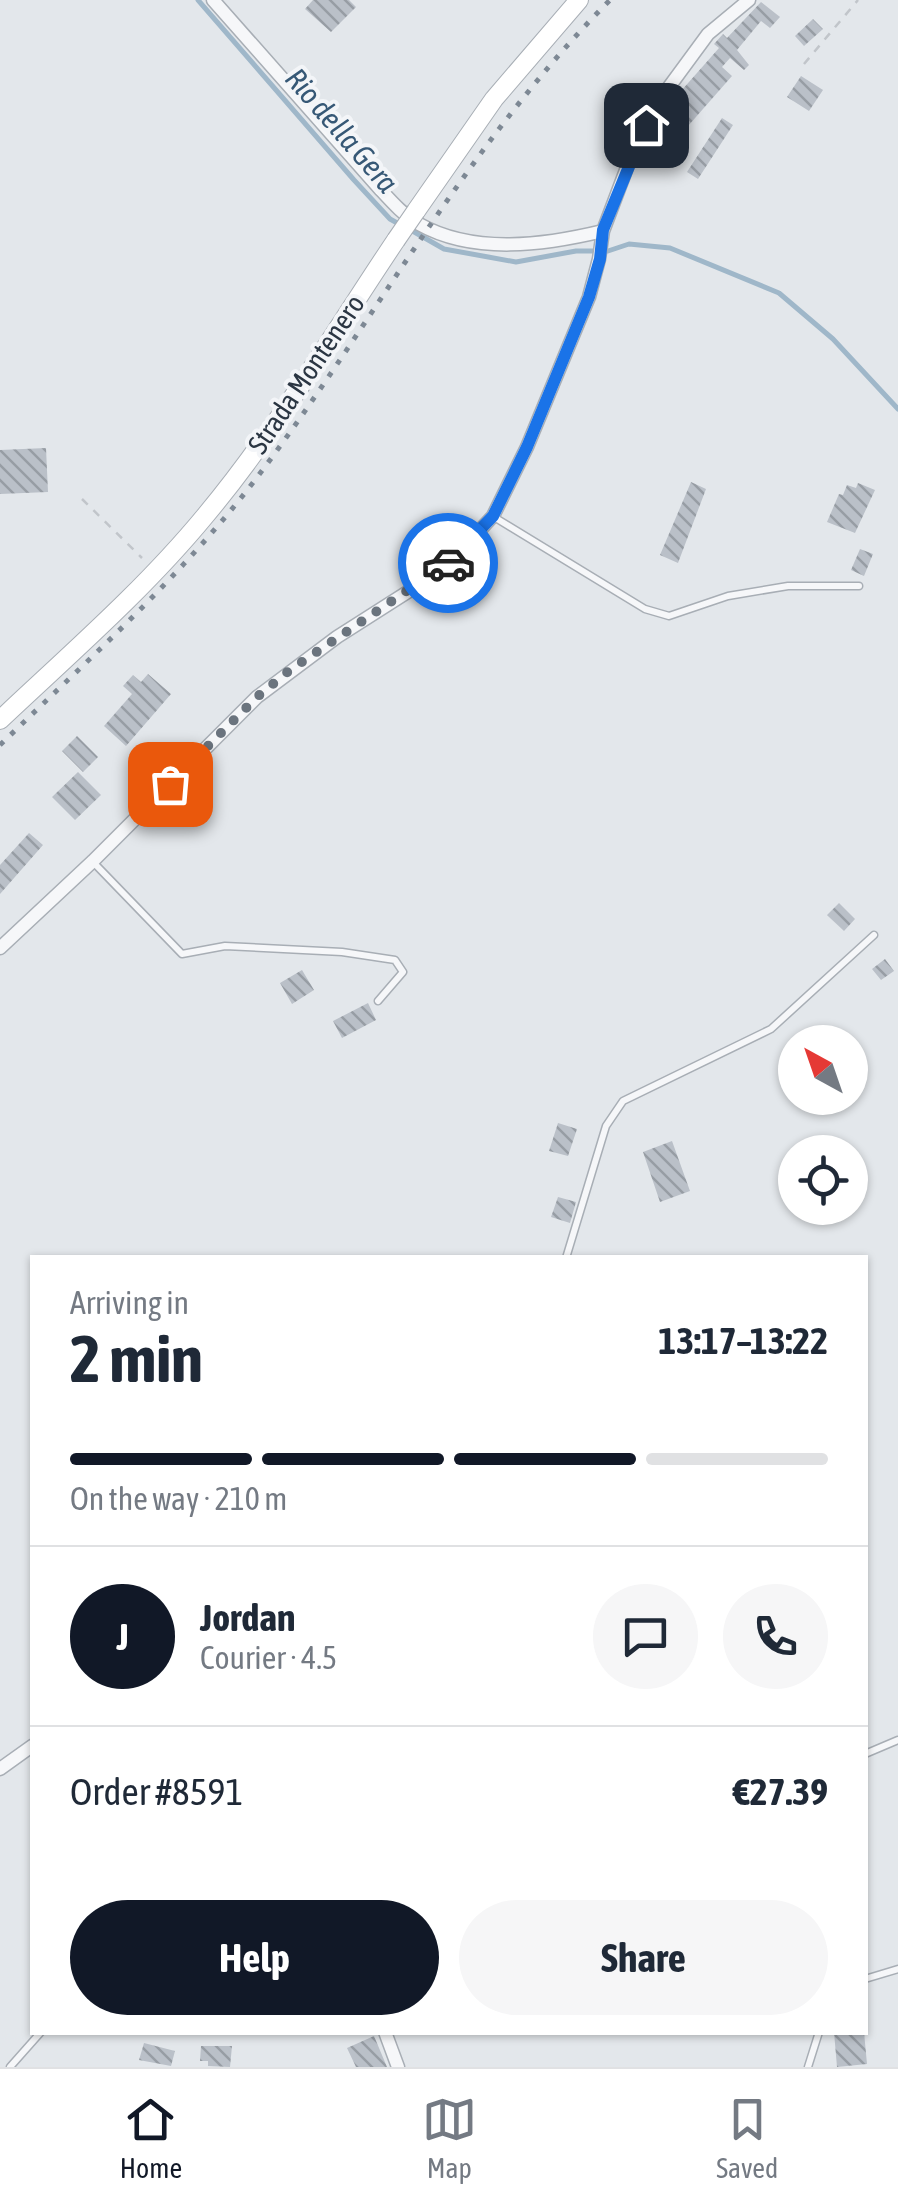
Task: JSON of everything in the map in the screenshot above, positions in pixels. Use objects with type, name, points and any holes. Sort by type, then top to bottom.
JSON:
[{"type":"main road","name":"Strada Montenero","points":[[0,720],[155,570],[204,517],[259,446],[494,99],[579,0]]},
{"type":"street","points":[[213,0],[379,188],[419,224],[463,240],[601,245]]},
{"type":"street","points":[[0,948],[257,697],[337,637],[428,579],[454,558],[493,516],[589,297],[601,245],[634,149],[658,102],[708,34],[749,0]]},
{"type":"street","points":[[0,1769],[30,1749]]},
{"type":"street","points":[[386,2035],[398,2067]]},
{"type":"lane","points":[[493,516],[645,610],[668,616],[728,596],[788,586],[859,586]]},
{"type":"lane","points":[[92,862],[182,954],[225,946],[342,952],[395,960],[402,972],[378,1001]]},
{"type":"lane","points":[[567,1255],[606,1126],[617,1108],[772,1029],[874,934]]},
{"type":"lane","points":[[868,1753],[898,1740]]},
{"type":"lane","points":[[868,1978],[898,1969]]},
{"type":"lane","points":[[10,2067],[38,2035]]},
{"type":"lane","points":[[808,2067],[819,2035]]},
{"type":"path","points":[[804,64],[858,0]]},
{"type":"path","points":[[82,499],[155,570]]},
{"type":"building","points":[[313,0],[349,0],[356,7],[331,32],[305,9]]},
{"type":"building","points":[[761,2],[780,17],[770,28],[761,21],[737,50],[749,65],[744,70],[730,58],[722,67],[732,76],[681,134],[662,117],[666,108],[719,48],[714,44],[723,34],[727,38]]},
{"type":"building","points":[[813,19],[823,29],[804,46],[795,36]]},
{"type":"building","points":[[801,76],[823,90],[809,111],[787,97]]},
{"type":"building","points":[[722,118],[733,125],[698,179],[687,172]]},
{"type":"building","points":[[46,448],[48,492],[0,494],[0,450]]},
{"type":"building","points":[[691,482],[706,489],[678,563],[660,555]]},
{"type":"building","points":[[858,483],[875,490],[855,533],[827,522],[839,494],[843,495],[847,485],[856,488]]},
{"type":"building","points":[[860,549],[873,554],[864,576],[851,570]]},
{"type":"building","points":[[148,674],[171,694],[126,746],[104,726],[132,694],[123,686],[133,675],[141,682]]},
{"type":"building","points":[[77,736],[98,757],[83,772],[62,751]]},
{"type":"building","points":[[78,772],[101,795],[75,820],[52,797]]},
{"type":"building","points":[[29,833],[43,845],[0,894],[0,865]]},
{"type":"building","points":[[839,903],[855,919],[844,931],[827,915]]},
{"type":"building","points":[[885,959],[894,971],[881,980],[872,969]]},
{"type":"building","points":[[302,970],[314,990],[292,1004],[280,983]]},
{"type":"building","points":[[368,1003],[376,1020],[342,1038],[333,1021]]},
{"type":"building","points":[[558,1123],[577,1129],[568,1156],[549,1151]]},
{"type":"building","points":[[672,1141],[690,1191],[660,1202],[643,1152]]},
{"type":"building","points":[[558,1197],[576,1202],[570,1223],[551,1217]]},
{"type":"building","points":[[834,2035],[864,2035],[867,2064],[837,2067]]},
{"type":"building","points":[[374,2036],[387,2067],[356,2067],[347,2048]]},
{"type":"building","points":[[144,2043],[175,2051],[171,2066],[139,2060]]},
{"type":"building","points":[[201,2046],[232,2046],[230,2067],[208,2066],[208,2061],[200,2061]]},
{"type":"waterway","name":"Rio della Gera","points":[[198,0],[354,180],[399,224]]},
{"type":"waterway","name":"Rio della Gera","points":[[409,229],[444,249],[516,262],[576,251],[608,251],[629,244],[670,248],[779,293],[833,339],[898,409]]},
{"type":"railway","points":[[0,745],[140,610],[237,503],[514,109],[610,0]]},
{"type":"way so far","points":[[170,784],[257,697],[290,670],[448,563]]},
{"type":"route","points":[[448,563],[493,516],[527,447],[589,297],[603,230],[646,125]]}]
